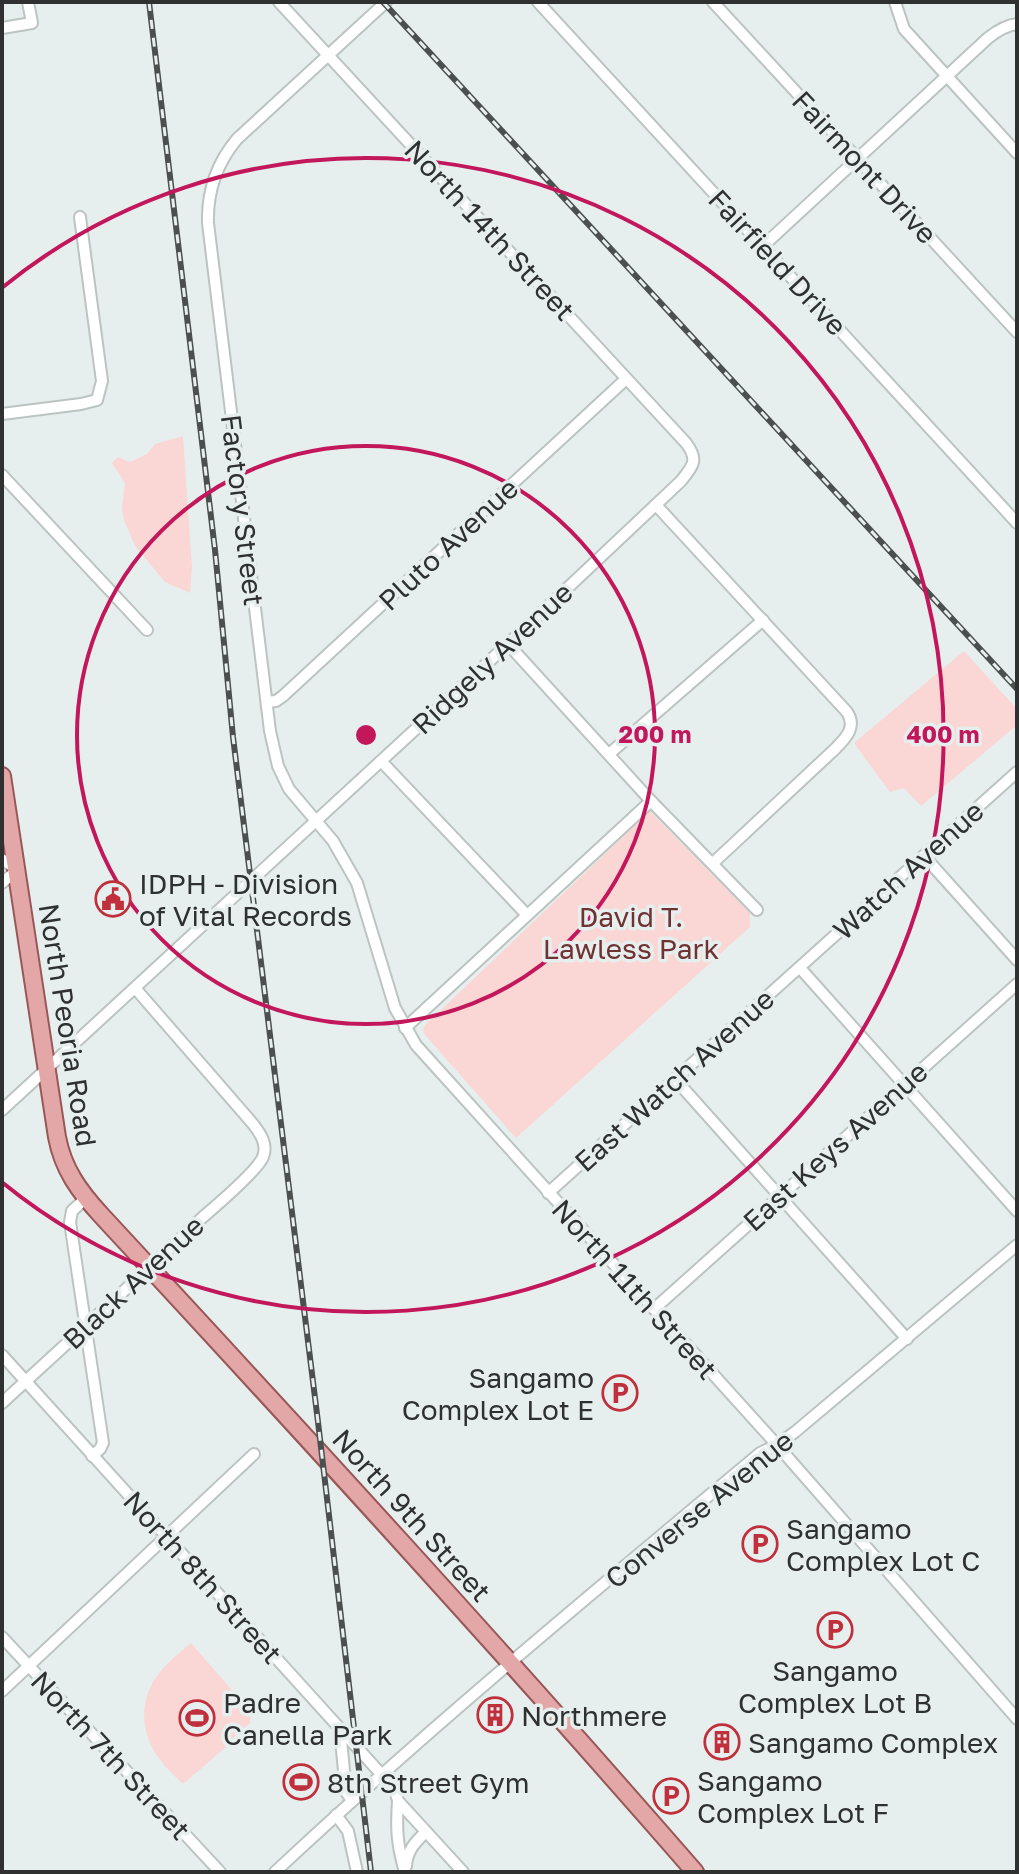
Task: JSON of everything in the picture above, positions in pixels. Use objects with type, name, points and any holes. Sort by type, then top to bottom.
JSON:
[{"type":"main road","name":"North Peoria Road","points":[[2,776],[61,1154],[68,1174],[86,1198]]},
{"type":"main road","name":"North 9th Street","points":[[86,1198],[511,1663],[695,1872]]},
{"type":"street","points":[[2,28],[32,23],[28,2]]},
{"type":"street","name":"North 14th Street","points":[[279,2],[686,443],[693,452],[694,462]]},
{"type":"street","points":[[329,55],[386,2]]},
{"type":"street","name":"Fairfield Drive","points":[[538,2],[1017,523]]},
{"type":"street","name":"Fairmont Drive","points":[[713,2],[1017,332]]},
{"type":"street","points":[[895,2],[904,29],[1017,153]]},
{"type":"street","points":[[763,246],[997,31],[1017,24]]},
{"type":"street","name":"Factory Street","points":[[316,821],[289,789],[272,744],[208,223],[211,187],[222,160],[237,139],[329,55]]},
{"type":"street","points":[[2,414],[97,400],[102,381],[80,217]]},
{"type":"street","name":"Pluto Avenue","points":[[267,702],[283,696],[626,379]]},
{"type":"street","name":"Ridgely Avenue","points":[[2,1110],[508,644],[681,481],[694,462]]},
{"type":"street","points":[[2,475],[147,630]]},
{"type":"street","points":[[656,505],[852,721],[846,738],[713,863]]},
{"type":"street","points":[[609,754],[763,620]]},
{"type":"street","points":[[508,644],[651,801],[757,910]]},
{"type":"street","points":[[381,761],[527,915]]},
{"type":"street","name":"Watch Avenue","points":[[800,968],[1017,772]]},
{"type":"street","points":[[405,1028],[651,801]]},
{"type":"street","name":"North 11th Street","points":[[316,821],[338,849],[357,883],[395,1008],[416,1045],[777,1445],[1017,1719]]},
{"type":"street","points":[[924,856],[1017,960]]},
{"type":"street","points":[[2,859],[17,870],[2,883]]},
{"type":"street","points":[[800,968],[1017,1211]]},
{"type":"street","name":"East Watch Avenue","points":[[548,1193],[800,968]]},
{"type":"street","name":"East Keys Avenue","points":[[654,1309],[1017,984]]},
{"type":"street","name":"Black Avenue","points":[[2,1403],[149,1268],[262,1160],[265,1152],[263,1140],[253,1124],[135,988]]},
{"type":"street","points":[[675,1079],[907,1339]]},
{"type":"street","points":[[86,1198],[72,1211],[70,1222],[103,1443],[92,1456]]},
{"type":"street","name":"Converse Avenue","points":[[275,1872],[381,1774],[511,1663],[760,1453],[777,1445],[1017,1245]]},
{"type":"street","name":"North 8th Street","points":[[2,1355],[381,1774],[395,1790],[398,1801],[463,1872]]},
{"type":"street","points":[[2,1691],[254,1454]]},
{"type":"street","name":"North 7th Street","points":[[2,1637],[220,1872]]},
{"type":"street","points":[[340,1729],[346,1792],[352,1800]]},
{"type":"street","points":[[398,1801],[396,1827],[405,1872],[411,1848],[426,1832]]},
{"type":"street","points":[[336,1815],[348,1831],[357,1872]]},
{"type":"green space","points":[[183,436],[192,567],[190,593],[165,582],[135,546],[124,520],[125,483],[112,463],[118,457],[130,462],[147,454],[155,444]]},
{"type":"green space","points":[[964,651],[1017,709],[1017,725],[921,806],[904,788],[890,792],[854,743]]},
{"type":"green space","name":"David T. Lawless Park","points":[[650,811],[750,913],[750,927],[516,1138],[425,1035],[425,1025]]},
{"type":"green space","name":"Padre Canella Park","points":[[191,1643],[251,1712],[250,1723],[183,1784],[155,1752],[146,1732],[144,1710],[155,1679]]},
{"type":"railway","points":[[149,2],[215,550],[233,737],[371,1872]]},
{"type":"railway","points":[[383,2],[1017,689]]},
{"type":"place","name":"IDPH - Division of Vital Records","points":[[113,899]]},
{"type":"place","name":"Sangamo Complex Lot E","points":[[620,1393]]},
{"type":"place","name":"Sangamo Complex Lot C","points":[[760,1544]]},
{"type":"place","name":"Sangamo Complex Lot B","points":[[835,1630]]},
{"type":"place","name":"Northmere","points":[[495,1715]]},
{"type":"place","name":"Padre Canella Park","points":[[197,1718]]},
{"type":"place","name":"Sangamo Complex","points":[[722,1742]]},
{"type":"place","name":"8th Street Gym","points":[[301,1782]]},
{"type":"place","name":"Sangamo Complex Lot F","points":[[671,1796]]}]
